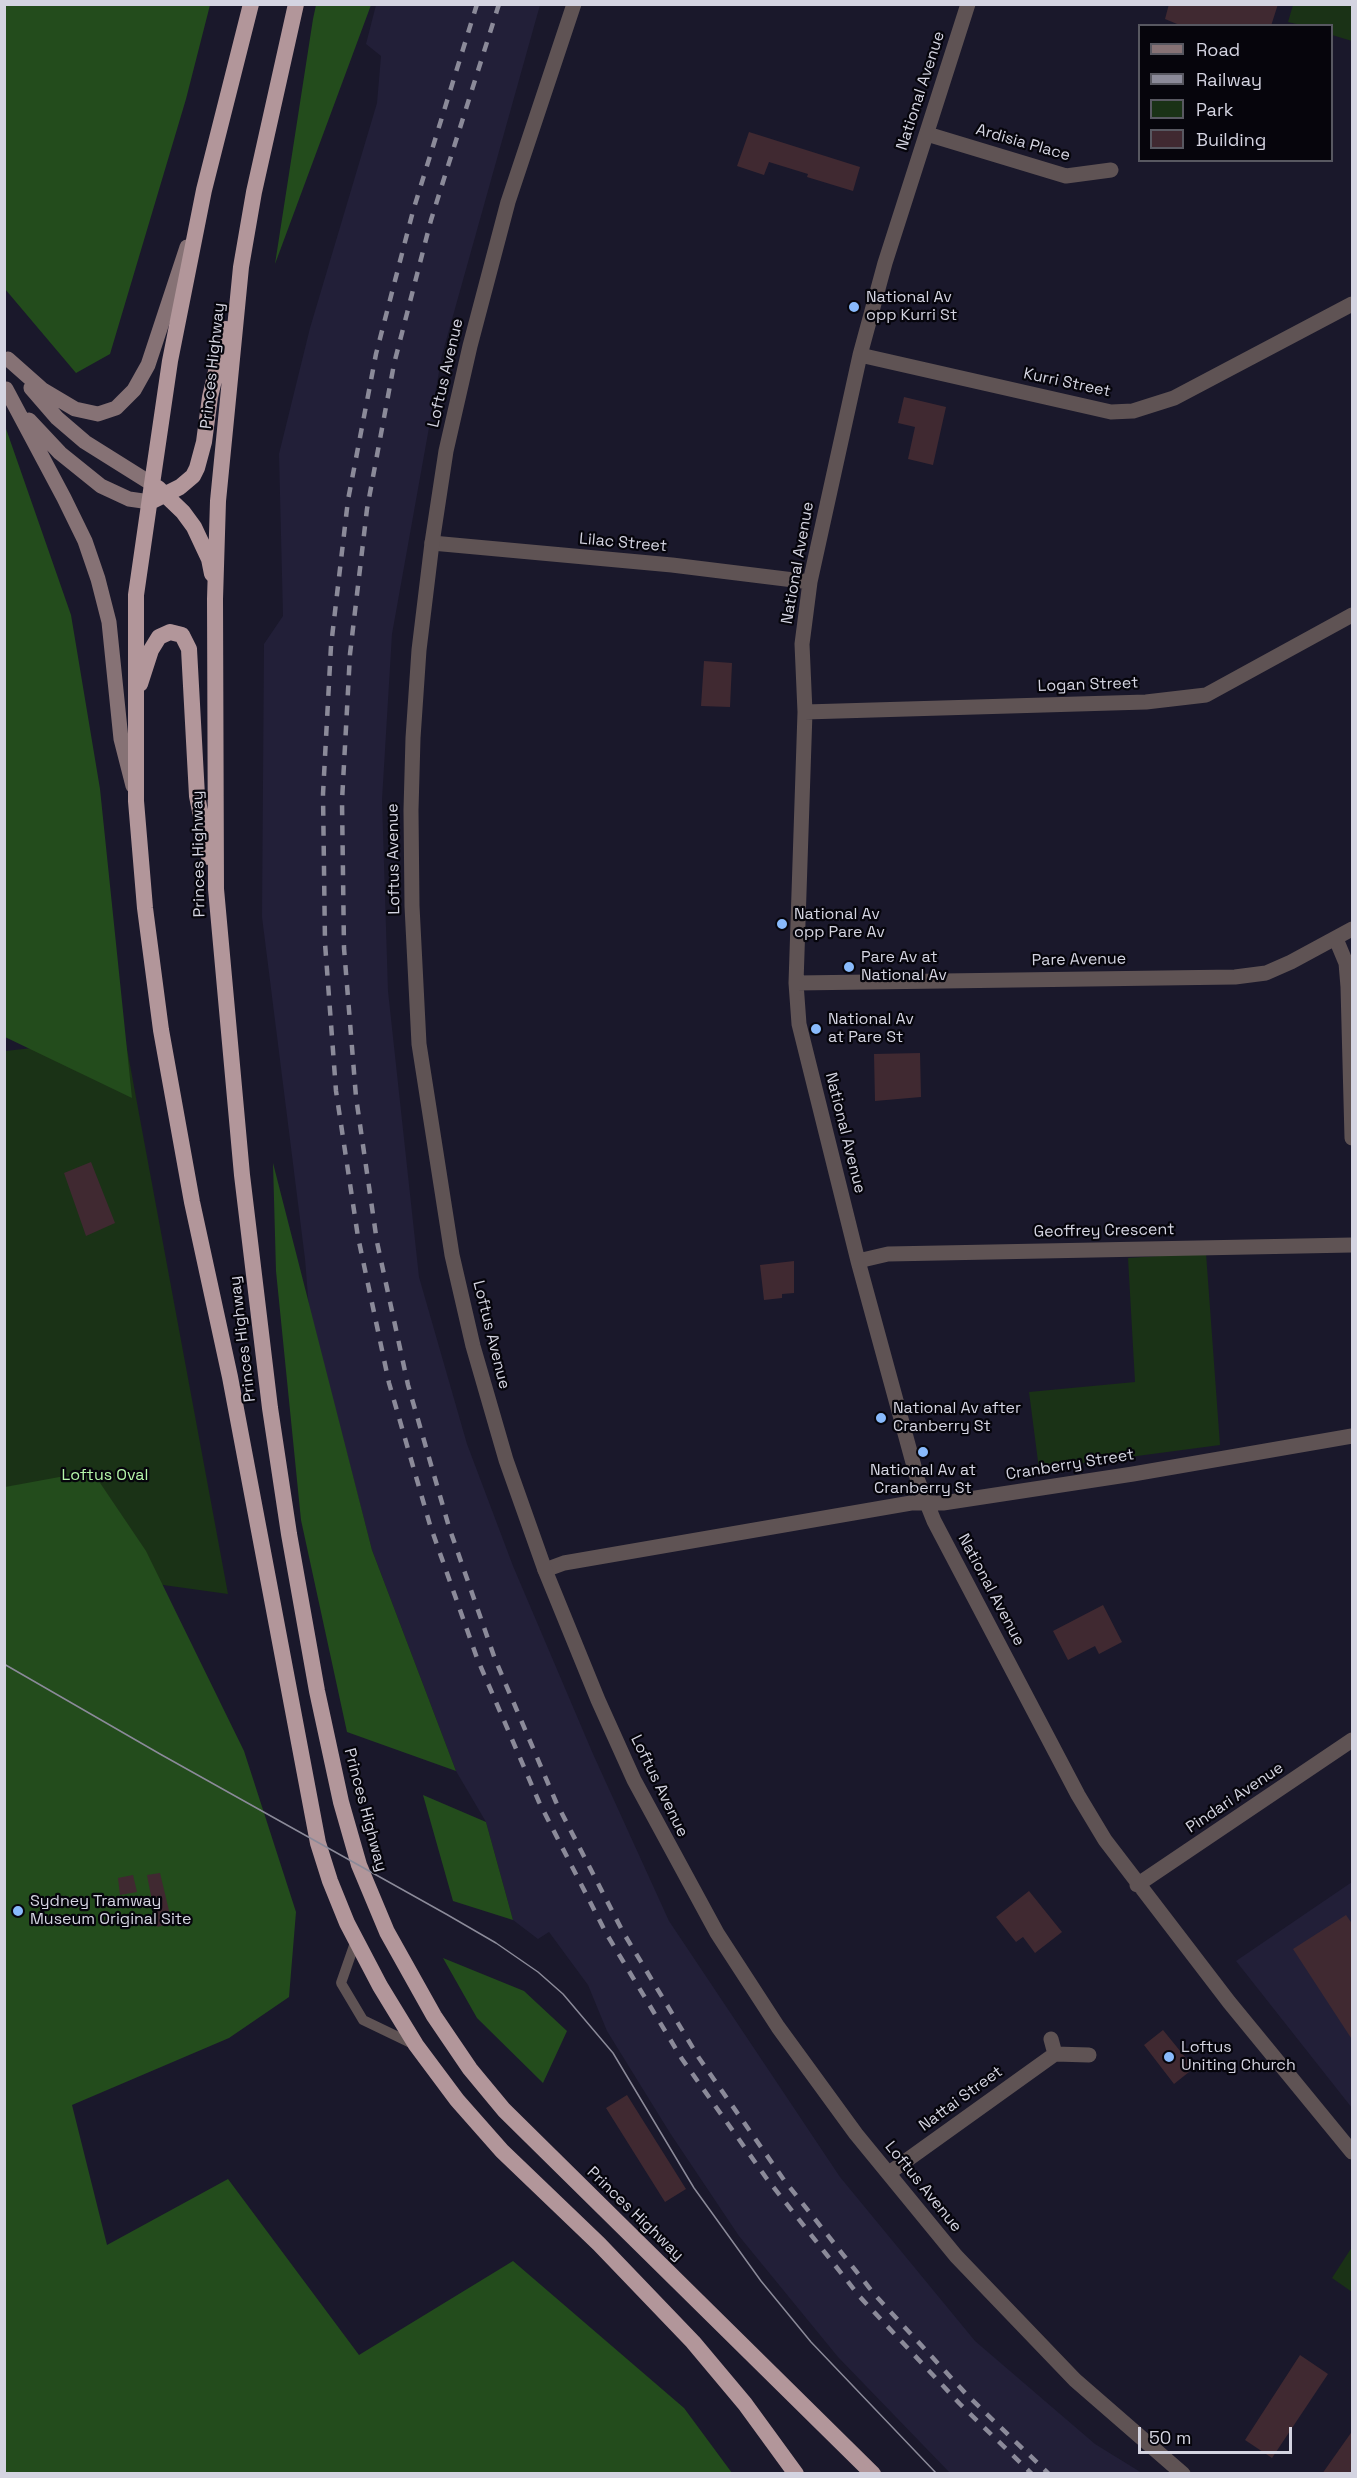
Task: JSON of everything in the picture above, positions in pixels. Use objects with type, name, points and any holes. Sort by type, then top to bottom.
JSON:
[{"type":"highway","name":"Princes Highway","points":[[251,4],[204,190],[172,350],[152,484],[136,595],[136,801],[145,908],[161,1030],[192,1202],[230,1377],[318,1843],[330,1881],[356,1940],[416,2045],[457,2100],[502,2151],[599,2244],[693,2342],[745,2404],[795,2470]]},
{"type":"highway","name":"Princes Highway","points":[[296,4],[254,192],[241,267],[218,501],[215,599],[216,889],[242,1175],[270,1408],[288,1534],[317,1691],[341,1802],[359,1865],[374,1905],[411,1978],[470,2069],[504,2110],[873,2474]]},
{"type":"highway","points":[[150,502],[166,495],[188,480],[200,460],[216,367],[241,267]]},
{"type":"highway","points":[[152,484],[183,512],[202,543],[212,573],[215,599]]},
{"type":"highway","points":[[135,699],[156,641],[162,634],[170,632],[182,635],[188,644],[190,655],[197,796],[216,889]]},
{"type":"main road","points":[[6,357],[43,390],[79,411],[103,414],[124,402],[138,385],[148,365],[204,190]]},
{"type":"main road","points":[[6,357],[42,402],[70,429],[98,451],[152,484]]},
{"type":"main road","points":[[5,388],[47,439],[88,477],[120,496],[135,501],[150,502]]},
{"type":"main road","points":[[5,388],[85,541],[98,579],[109,622],[121,739],[136,801]]},
{"type":"street","name":"Loftus Avenue","points":[[574,4],[508,202],[446,451],[419,650],[412,774],[412,906],[419,1044],[452,1255],[473,1346],[506,1460],[545,1570],[598,1700],[634,1780],[717,1933],[778,2027],[856,2134],[956,2256],[1075,2380],[1183,2474]]},
{"type":"street","name":"National Avenue","points":[[968,4],[885,263],[860,355],[810,582],[802,644],[805,712],[796,983],[799,1024],[858,1261],[918,1481],[934,1521],[1078,1795],[1105,1840],[1137,1885],[1236,2011],[1353,2152]]},
{"type":"street","name":"Ardisia Place","points":[[927,134],[1066,176],[1111,170]]},
{"type":"street","name":"Kurri Street","points":[[860,355],[1111,412],[1133,411],[1174,398],[1353,304]]},
{"type":"street","name":"Lilac Street","points":[[432,543],[672,565],[810,582]]},
{"type":"street","name":"Logan Street","points":[[805,712],[1146,702],[1206,695],[1353,615]]},
{"type":"street","name":"Pare Avenue","points":[[796,983],[1235,977],[1266,973],[1353,929]]},
{"type":"street","points":[[1336,939],[1346,963],[1353,1138]]},
{"type":"street","name":"Geoffrey Crescent","points":[[858,1261],[888,1254],[1353,1245]]},
{"type":"street","name":"Cranberry Street","points":[[545,1570],[564,1563],[925,1501],[953,1502],[1353,1436]]},
{"type":"street","name":"Pindari Avenue","points":[[1137,1885],[1353,1740]]},
{"type":"street","points":[[1051,2039],[1055,2054],[1089,2055]]},
{"type":"street","name":"Nattai Street","points":[[888,2173],[1055,2054]]},
{"type":"lane","points":[[356,1940],[341,1983],[363,2020],[416,2045]]},
{"type":"shaded area","points":[[376,5],[540,5],[442,355],[392,634],[382,800],[388,991],[419,1277],[467,1444],[513,1566],[593,1754],[669,1921],[840,2177],[975,2341],[1095,2444],[1142,2473],[950,2473],[838,2357],[739,2236],[670,2133],[607,2031],[588,1985],[549,1932],[538,1939],[513,1920],[486,1822],[456,1771],[372,1550],[309,1309],[305,1259],[262,917],[264,644],[283,616],[279,454],[310,328],[377,103],[381,56],[366,44]]},
{"type":"shaded area","points":[[1352,1882],[1352,2108],[1236,1961]]},
{"type":"green space","points":[[4,5],[210,5],[186,99],[110,354],[76,373],[5,289]]},
{"type":"green space","points":[[316,5],[371,5],[275,264],[313,19]]},
{"type":"green space","points":[[1293,5],[1352,5],[1352,41],[1333,35],[1333,24],[1288,22]]},
{"type":"green space","points":[[4,423],[71,615],[100,789],[132,1098],[5,1037]]},
{"type":"green space","name":"Loftus Oval","points":[[125,1038],[228,1594],[5,1563],[5,1051]]},
{"type":"green space","points":[[273,1163],[372,1550],[456,1771],[347,1732],[301,1520],[276,1271]]},
{"type":"green space","points":[[1206,1253],[1220,1445],[1039,1469],[1029,1392],[1135,1382],[1128,1258]]},
{"type":"green space","points":[[92,1471],[146,1551],[244,1751],[296,1912],[289,1997],[229,2038],[72,2105],[107,2245],[228,2179],[359,2355],[513,2261],[684,2408],[732,2473],[5,2474],[5,1487]]},
{"type":"green space","points":[[423,1795],[486,1822],[513,1920],[453,1901]]},
{"type":"green space","points":[[443,1958],[524,1991],[567,2031],[543,2083],[477,2018]]},
{"type":"green space","points":[[1352,2247],[1352,2292],[1332,2278]]},
{"type":"building","points":[[1169,4],[1278,4],[1272,24],[1177,24],[1165,19]]},
{"type":"building","points":[[749,132],[860,167],[853,191],[769,162],[764,175],[737,166]]},
{"type":"building","points":[[904,397],[946,407],[933,465],[908,459],[915,427],[898,423]]},
{"type":"building","points":[[704,661],[732,663],[730,707],[701,706]]},
{"type":"building","points":[[920,1053],[921,1097],[875,1101],[874,1054]]},
{"type":"building","points":[[91,1162],[115,1223],[86,1236],[64,1173]]},
{"type":"building","points":[[794,1261],[794,1293],[782,1294],[782,1298],[764,1300],[760,1265]]},
{"type":"building","points":[[1103,1605],[1122,1642],[1099,1654],[1095,1646],[1068,1660],[1053,1631]]},
{"type":"building","points":[[160,1873],[172,1923],[157,1927],[147,1875]]},
{"type":"building","points":[[133,1875],[137,1892],[120,1895],[118,1878]]},
{"type":"building","points":[[1029,1891],[1062,1932],[1035,1953],[1023,1937],[1016,1942],[996,1917]]},
{"type":"building","points":[[1346,1915],[1353,1925],[1353,2041],[1293,1949]]},
{"type":"building","name":"Loftus Uniting Church","points":[[1163,2030],[1194,2068],[1174,2084],[1144,2045]]},
{"type":"building","points":[[627,2095],[686,2189],[665,2202],[606,2108]]},
{"type":"building","points":[[1300,2355],[1328,2374],[1272,2458],[1245,2440]]},
{"type":"building","points":[[1353,2430],[1353,2474],[1322,2474]]},
{"type":"tram line","points":[[4,1664],[446,1914],[496,1943],[538,1972],[563,1994],[613,2053],[694,2188],[761,2281],[811,2342],[937,2474]]},
{"type":"railway","points":[[477,4],[413,211],[376,354],[348,500],[331,646],[323,794],[325,943],[336,1091],[358,1237],[389,1383],[430,1525],[477,1658],[539,1802],[606,1933],[682,2059],[767,2179],[860,2297],[960,2404],[1032,2474]]},
{"type":"railway","points":[[499,4],[431,220],[394,364],[367,509],[350,654],[342,801],[344,948],[356,1097],[377,1242],[408,1385],[449,1527],[495,1659],[556,1802],[623,1932],[699,2058],[784,2180],[875,2295],[968,2396],[1049,2474]]},
{"type":"place","name":"National Av opp Kurri St","points":[[854,307]]},
{"type":"place","name":"National Av opp Pare Av","points":[[782,924]]},
{"type":"place","name":"Pare Av at National Av","points":[[849,967]]},
{"type":"place","name":"National Av at Pare St","points":[[816,1029]]},
{"type":"place","name":"National Av after Cranberry St","points":[[881,1418]]},
{"type":"place","name":"National Av at Cranberry St","points":[[923,1452]]},
{"type":"place","name":"Sydney Tramway Museum Original Site","points":[[18,1911]]},
{"type":"place","name":"Loftus Uniting Church","points":[[1169,2057]]}]
